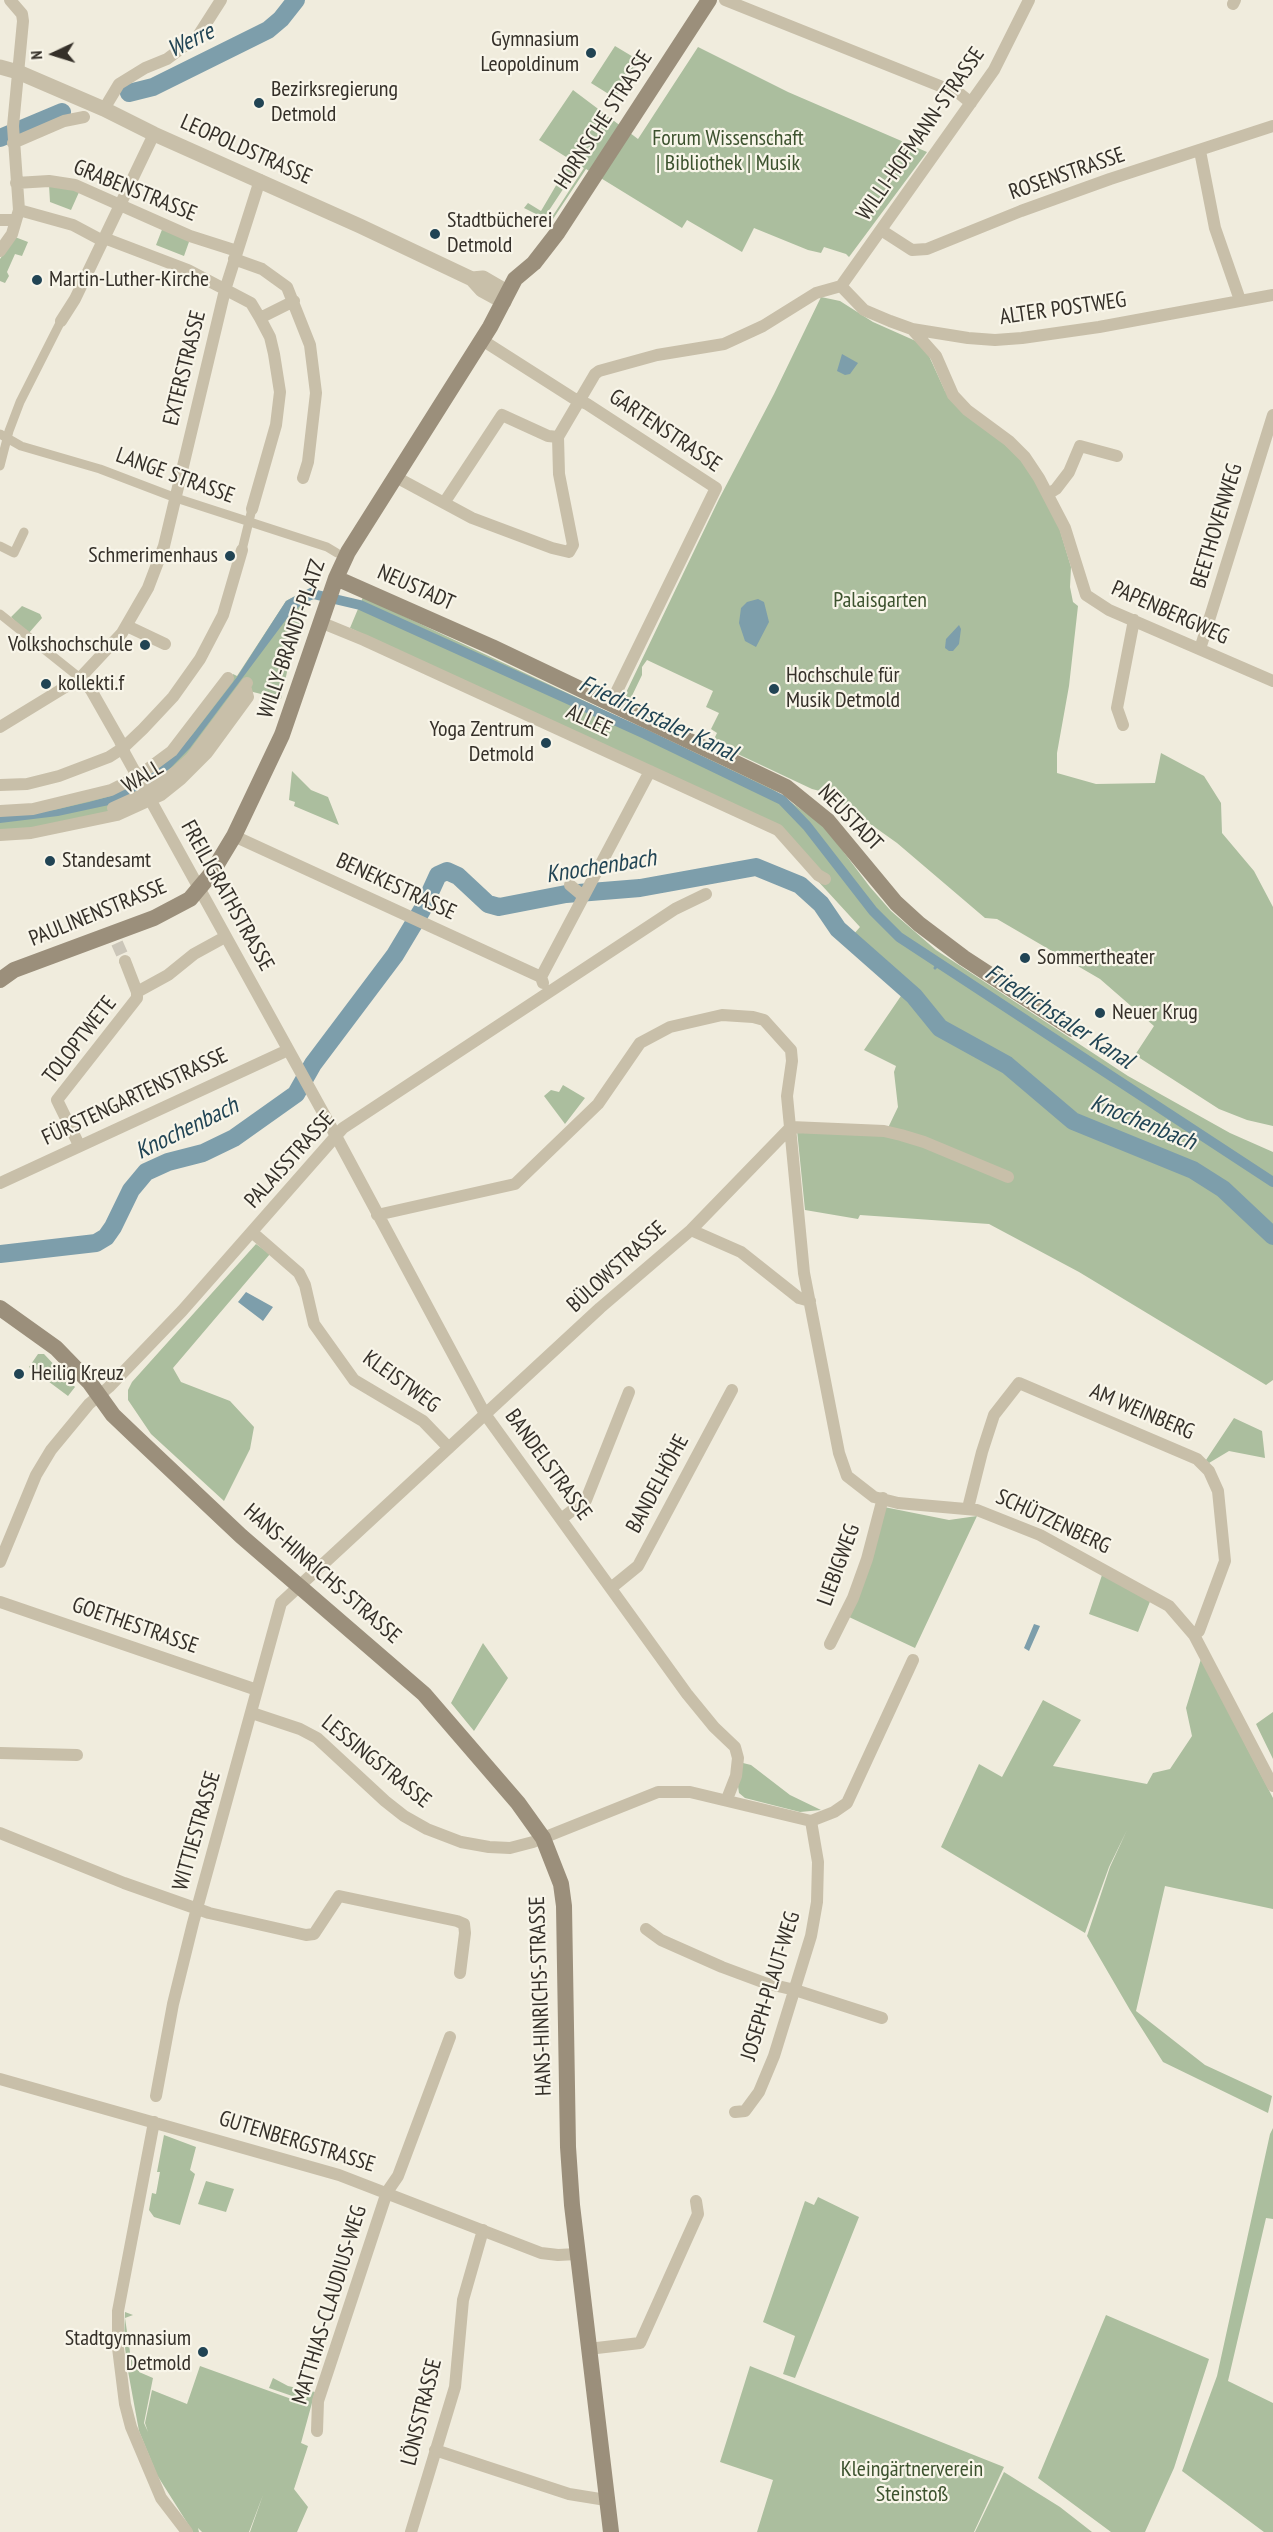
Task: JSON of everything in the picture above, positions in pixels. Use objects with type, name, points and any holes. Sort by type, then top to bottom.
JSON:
[{"type":"main road","name":"HORNSCHE STRASSE","points":[[341,555],[482,340],[505,297],[524,286],[531,276],[534,263],[576,204],[709,0]]},
{"type":"main road","name":"WILLY-BRANDT-PLATZ","points":[[282,735],[341,555]]},
{"type":"main road","name":"NEUSTADT","points":[[331,591],[492,647],[764,776],[794,793],[828,821],[896,903],[919,924],[964,958],[1073,1029]]},
{"type":"main road","name":"PAULINENSTRASSE","points":[[0,980],[7,970],[115,939],[174,908],[200,889],[234,836],[282,735]]},
{"type":"main road","name":"HANS-HINRICHS-STRASSE","points":[[0,1308],[56,1348],[100,1394],[113,1415],[135,1436],[298,1586],[424,1694],[510,1794],[543,1838],[561,1884],[564,1906],[568,2147],[577,2254],[611,2532]]},
{"type":"street","points":[[0,251],[12,234],[17,215],[11,141],[23,21],[10,0]]},
{"type":"street","points":[[104,109],[119,84],[167,58],[198,36],[221,0]]},
{"type":"street","points":[[725,0],[960,94],[971,103]]},
{"type":"street","name":"WILLI-HOFMANN-STRASSE","points":[[841,286],[994,70],[1029,0]]},
{"type":"street","name":"LEOPOLDSTRASSE","points":[[0,67],[18,72],[104,109],[154,134],[260,180],[472,279],[482,290],[505,297]]},
{"type":"street","points":[[11,141],[64,121],[84,117]]},
{"type":"street","name":"ROSENSTRASSE","points":[[881,230],[912,250],[927,249],[1032,207],[1273,126]]},
{"type":"street","points":[[0,466],[4,437],[20,402],[61,321],[75,299],[154,134]]},
{"type":"street","points":[[1200,151],[1215,228],[1240,300]]},
{"type":"street","name":"EXTERSTRASSE","points":[[0,727],[80,678],[127,626],[148,588],[164,546],[225,290],[260,180]]},
{"type":"street","name":"GRABENSTRASSE","points":[[16,183],[49,181],[75,185],[236,255],[262,269],[287,287],[310,345],[316,393],[308,462],[303,478]]},
{"type":"street","points":[[0,220],[17,215],[73,225],[103,240],[188,270],[251,303],[272,345],[278,369],[280,392],[276,425],[223,615],[195,668],[173,696],[123,748],[109,757],[59,776],[27,784],[0,785]]},
{"type":"street","points":[[394,476],[444,503],[510,533],[569,552],[573,544],[562,498],[558,437],[599,371],[657,355],[723,344],[763,326],[816,293],[841,286]]},
{"type":"street","name":"ALTER POSTWEG","points":[[841,286],[864,310],[912,329],[968,338],[1022,338],[1099,327],[1273,295]]},
{"type":"street","points":[[260,318],[294,301]]},
{"type":"street","name":"PAPENBERGWEG","points":[[912,329],[936,356],[953,395],[967,410],[1009,441],[1026,457],[1065,528],[1083,591],[1096,603],[1273,681]]},
{"type":"street","name":"GARTENSTRASSE","points":[[482,340],[716,488],[610,704]]},
{"type":"street","points":[[444,503],[502,414],[548,436],[558,437]]},
{"type":"street","name":"BEETHOVENWEG","points":[[1200,649],[1273,415]]},
{"type":"street","name":"LANGE STRASSE","points":[[4,437],[21,446],[100,469],[248,523],[286,533],[341,555]]},
{"type":"street","points":[[1048,494],[1056,489],[1069,472],[1080,446],[1117,456]]},
{"type":"street","points":[[0,546],[14,553],[24,532]]},
{"type":"street","points":[[0,614],[80,678]]},
{"type":"street","points":[[1123,725],[1117,708],[1134,620]]},
{"type":"street","name":"ALLEE","points":[[320,622],[364,640],[778,830],[818,875],[825,879]]},
{"type":"street","points":[[127,626],[165,644]]},
{"type":"street","name":"FREILIGRATHSTRASSE","points":[[80,678],[92,690],[225,937],[336,1136]]},
{"type":"street","points":[[0,811],[33,809],[111,790],[144,788],[152,768],[172,751],[228,678]]},
{"type":"street","name":"WALL","points":[[6,831],[65,827],[117,815],[144,788],[181,779],[207,753],[248,697],[247,684]]},
{"type":"street","points":[[546,993],[541,977],[650,771]]},
{"type":"street","name":"BENEKESTRASSE","points":[[234,836],[541,977]]},
{"type":"street","points":[[570,885],[583,896]]},
{"type":"street","name":"PALAISSTRASSE","points":[[0,1562],[45,1458],[82,1412],[182,1311],[253,1233],[343,1128],[675,909],[706,894]]},
{"type":"street","name":"TOLOPTWETE","points":[[79,1145],[57,1100],[136,998],[194,954],[225,937]]},
{"type":"street","name":"TOLOPTWETE","points":[[125,961],[136,998]]},
{"type":"street","name":"SCHÜTZENBERG","points":[[377,1215],[515,1184],[569,1135],[598,1104],[640,1043],[670,1027],[722,1015],[764,1020],[790,1050],[792,1061],[787,1096],[804,1274],[846,1476],[874,1497],[898,1503],[968,1508],[1040,1535],[1169,1606],[1194,1635],[1273,1786]]},
{"type":"street","name":"FÜRSTENGARTENSTRASSE","points":[[0,1183],[288,1050]]},
{"type":"street","points":[[790,1127],[884,1131],[924,1142],[1008,1177]]},
{"type":"street","name":"BÜLOWSTRASSE","points":[[298,1586],[485,1414],[691,1230],[790,1127]]},
{"type":"street","name":"BANDELSTRASSE","points":[[336,1136],[485,1414],[687,1694],[714,1727],[735,1747],[738,1758],[736,1776],[727,1800]]},
{"type":"street","points":[[691,1230],[741,1252],[799,1298],[810,1301]]},
{"type":"street","name":"KLEISTWEG","points":[[253,1233],[298,1273],[305,1285],[314,1324],[354,1380],[423,1421],[449,1448]]},
{"type":"street","name":"AM WEINBERG","points":[[968,1508],[994,1415],[1019,1383],[1197,1459],[1209,1471],[1218,1491],[1225,1561],[1203,1624],[1194,1635]]},
{"type":"street","name":"BANDELHÖHE","points":[[610,1588],[638,1566],[732,1390]]},
{"type":"street","points":[[561,1519],[586,1500],[629,1392]]},
{"type":"street","name":"LIEBIGWEG","points":[[830,1644],[853,1598],[867,1559],[883,1498]]},
{"type":"street","name":"WITTJESTRASSE","points":[[156,2096],[173,2004],[197,1909],[281,1602],[298,1586]]},
{"type":"street","name":"GOETHESTRASSE","points":[[0,1602],[257,1690]]},
{"type":"street","points":[[811,1821],[834,1812],[847,1803],[913,1660]]},
{"type":"street","name":"LESSINGSTRASSE","points":[[252,1713],[300,1729],[317,1738],[404,1816],[427,1830],[461,1842],[489,1847],[522,1846],[658,1792],[690,1792],[811,1821]]},
{"type":"street","points":[[0,1753],[77,1755]]},
{"type":"street","name":"JOSEPH-PLAUT-WEG","points":[[735,2112],[745,2111],[759,2092],[774,2056],[795,1990],[818,1902],[818,1862],[811,1821]]},
{"type":"street","points":[[0,1833],[124,1883],[197,1909],[297,1933],[314,1934],[339,1896],[457,1921],[464,1924],[465,1933],[460,1973]]},
{"type":"street","points":[[646,1929],[661,1940],[722,1967],[765,1983],[795,1990],[882,2018]]},
{"type":"street","name":"MATTHIAS-CLAUDIUS-WEG","points":[[317,2431],[318,2401],[387,2192],[398,2176],[450,2037]]},
{"type":"street","name":"GUTENBERGSTRASSE","points":[[0,2079],[339,2175],[541,2253],[577,2254]]},
{"type":"street","points":[[154,2122],[118,2311],[118,2348],[125,2404],[131,2427],[161,2498],[187,2532]]},
{"type":"street","points":[[588,2349],[640,2343],[698,2214],[696,2201]]},
{"type":"street","name":"LÖNSSTRASSE","points":[[411,2532],[454,2387],[463,2301],[483,2230]]},
{"type":"street","points":[[435,2450],[569,2494],[606,2500]]},
{"type":"green space","points":[[615,46],[640,61],[615,98],[591,83]]},
{"type":"green space","name":"Forum Wissenschaft | Bibliothek | Musik","points":[[698,47],[788,92],[927,152],[849,257],[824,247],[821,253],[808,250],[754,228],[742,252],[687,220],[682,228],[586,169],[551,222],[584,168],[579,165],[544,218],[524,208],[528,203],[541,211],[571,160],[539,140],[573,90],[638,139]]},
{"type":"green space","points":[[49,185],[80,190],[71,210],[50,202]]},
{"type":"green space","points":[[163,227],[190,239],[184,256],[156,245]]},
{"type":"green space","points":[[15,237],[28,242],[22,256],[15,254],[5,283],[0,281],[0,259]]},
{"type":"green space","name":"Palaisgarten","points":[[821,297],[840,301],[873,322],[918,342],[929,356],[945,391],[1022,460],[1034,478],[1059,527],[1071,567],[1070,587],[1073,602],[1078,606],[1069,686],[1057,753],[1057,773],[1096,784],[1155,783],[1161,753],[1204,776],[1221,803],[1222,833],[1254,871],[1273,907],[1273,1126],[1247,1120],[1219,1109],[1135,1055],[1154,1026],[1100,979],[997,919],[985,918],[897,843],[852,811],[849,814],[844,810],[843,797],[812,789],[725,748],[726,746],[718,742],[712,743],[717,733],[711,729],[719,713],[706,707],[713,691],[647,660],[642,667],[642,675],[628,704],[622,701],[719,499]]},
{"type":"green space","points":[[304,591],[305,612],[295,636],[281,699],[249,691],[158,793],[147,774],[216,699],[233,674],[237,676],[286,601]]},
{"type":"green space","points":[[363,597],[774,790],[824,826],[891,911],[936,950],[1128,1076],[1230,1133],[1273,1152],[1273,1380],[1266,1385],[1079,1272],[989,1224],[860,1215],[858,1219],[805,1210],[797,1130],[887,1130],[898,1107],[894,1072],[896,1066],[864,1050],[903,993],[892,987],[846,943],[860,927],[816,879],[778,831],[350,628]]},
{"type":"green space","points":[[22,606],[40,614],[42,618],[28,634],[11,617]]},
{"type":"green space","points":[[292,771],[311,790],[328,797],[339,825],[294,806],[295,802],[289,800]]},
{"type":"green space","points":[[131,784],[141,802],[117,813],[0,833],[0,813]]},
{"type":"green space","points":[[563,1085],[585,1098],[565,1124],[544,1096],[551,1090],[559,1092]]},
{"type":"green space","points":[[256,1244],[270,1254],[173,1368],[181,1382],[230,1401],[254,1427],[250,1449],[224,1501],[151,1434],[128,1400],[128,1390],[132,1382]]},
{"type":"green space","points":[[38,1354],[44,1354],[75,1387],[68,1396],[29,1367]]},
{"type":"green space","points":[[1234,1418],[1262,1431],[1265,1458],[1229,1451],[1209,1463],[1206,1460]]},
{"type":"green space","points":[[884,1507],[949,1520],[977,1516],[915,1648],[849,1617]]},
{"type":"green space","points":[[1103,1572],[1151,1599],[1138,1632],[1089,1614]]},
{"type":"green space","points":[[483,1643],[508,1678],[474,1731],[451,1703]]},
{"type":"green space","points":[[1201,1659],[1273,1798],[1273,1909],[1165,1886],[1136,2011],[1205,2065],[1272,2096],[1268,2113],[1163,2062],[1087,1936],[1110,1867],[1127,1830],[1109,1867],[1085,1933],[941,1847],[979,1764],[1002,1777],[1043,1700],[1081,1720],[1053,1766],[1147,1784],[1153,1773],[1170,1769],[1192,1736],[1186,1708]]},
{"type":"green space","points":[[1273,1712],[1273,1759],[1256,1724]]},
{"type":"green space","points":[[743,1763],[751,1765],[790,1795],[821,1810],[800,1812],[745,1798],[739,1793],[738,1786]]},
{"type":"green space","points":[[1273,2128],[1273,2219],[1266,2218],[1228,2381],[1273,2403],[1273,2532],[1264,2532],[1182,2471],[1217,2376]]},
{"type":"green space","points":[[164,2135],[196,2147],[190,2170],[195,2174],[180,2225],[154,2217],[149,2210],[152,2193],[156,2194],[160,2172],[157,2172]]},
{"type":"green space","points":[[206,2181],[234,2189],[226,2212],[198,2204]]},
{"type":"green space","points":[[818,2197],[859,2217],[795,2378],[783,2374],[795,2336],[763,2322],[805,2201],[814,2205]]},
{"type":"green space","name":"Stadtgymnasium Detmold","points":[[125,2312],[133,2315],[125,2318],[131,2359],[137,2367],[142,2361],[139,2372],[153,2378],[144,2423],[148,2432],[145,2423],[152,2390],[187,2404],[200,2366],[297,2401],[298,2398],[269,2388],[273,2378],[288,2386],[315,2392],[301,2443],[308,2446],[294,2489],[308,2507],[297,2532],[250,2532],[263,2495],[249,2532],[202,2532],[198,2528],[199,2532],[193,2532],[157,2475],[139,2431],[124,2340]]},
{"type":"green space","points":[[1106,2315],[1209,2359],[1174,2468],[1145,2532],[1111,2532],[1038,2478]]},
{"type":"green space","name":"Kleingärtnerverein Steinstoß","points":[[750,2366],[1004,2467],[974,2532],[757,2532],[773,2480],[720,2462]]},
{"type":"green space","points":[[1004,2472],[1060,2507],[1092,2532],[975,2532]]},
{"type":"water","points":[[842,354],[858,363],[850,374],[845,375],[837,371]]},
{"type":"water","points":[[310,588],[316,588],[311,600],[303,603],[288,617],[190,748],[153,786],[148,776],[174,756],[193,734],[237,677],[286,601]]},
{"type":"water","points":[[758,599],[764,602],[769,622],[756,647],[745,641],[739,623],[741,608],[747,602]]},
{"type":"water","points":[[959,625],[961,629],[959,644],[953,651],[949,651],[945,648],[946,639]]},
{"type":"water","points":[[131,785],[137,795],[109,805],[58,816],[0,823],[0,816],[54,810],[89,802],[111,796]]},
{"type":"water","points":[[246,1292],[273,1307],[263,1321],[238,1302]]},
{"type":"water","points":[[1034,1624],[1040,1626],[1029,1651],[1024,1648]]},
{"type":"waterway","name":"Werre","points":[[129,93],[153,87],[268,30],[281,19],[296,0]]},
{"type":"waterway","name":"Werre","points":[[0,138],[62,112]]},
{"type":"waterway","name":"Friedrichstaler Kanal","points":[[300,599],[313,594],[360,605],[645,734],[782,800],[807,826],[873,911],[899,937],[1273,1182]]},
{"type":"waterway","name":"Friedrichstaler Kanal","points":[[122,797],[162,772]]},
{"type":"waterway","name":"Knochenbach","points":[[0,1254],[96,1243],[106,1237],[131,1190],[146,1172],[168,1162],[203,1153],[234,1138],[296,1094],[313,1064],[395,955],[422,910],[438,875],[447,871],[458,876],[488,904],[499,907],[566,894],[640,888],[756,867],[800,885],[821,904],[838,929],[914,996],[940,1028],[1007,1065],[1073,1121],[1193,1170],[1223,1189],[1273,1236]]},
{"type":"waterway","name":"Friedrichstaler Kanal","points":[[935,968],[938,964]]},
{"type":"tunnel","points":[[117,943],[125,961]]},
{"type":"place","name":"Gymnasium Leopoldinum","points":[[591,53]]},
{"type":"place","name":"Bezirksregierung Detmold","points":[[259,103]]},
{"type":"place","name":"Stadtbücherei Detmold","points":[[435,234]]},
{"type":"place","name":"Martin-Luther-Kirche","points":[[37,280]]},
{"type":"place","name":"Schmerimenhaus","points":[[230,556]]},
{"type":"place","name":"Volkshochschule","points":[[145,645]]},
{"type":"place","name":"kollekti.f","points":[[46,684]]},
{"type":"place","name":"Hochschule für Musik Detmold","points":[[774,689]]},
{"type":"place","name":"Yoga Zentrum Detmold","points":[[546,743]]},
{"type":"place","name":"Standesamt","points":[[50,861]]},
{"type":"place","name":"Sommertheater","points":[[1025,958]]},
{"type":"place","name":"Neuer Krug","points":[[1100,1013]]},
{"type":"place","name":"Heilig Kreuz","points":[[19,1374]]},
{"type":"place","name":"Stadtgymnasium Detmold","points":[[203,2352]]}]
